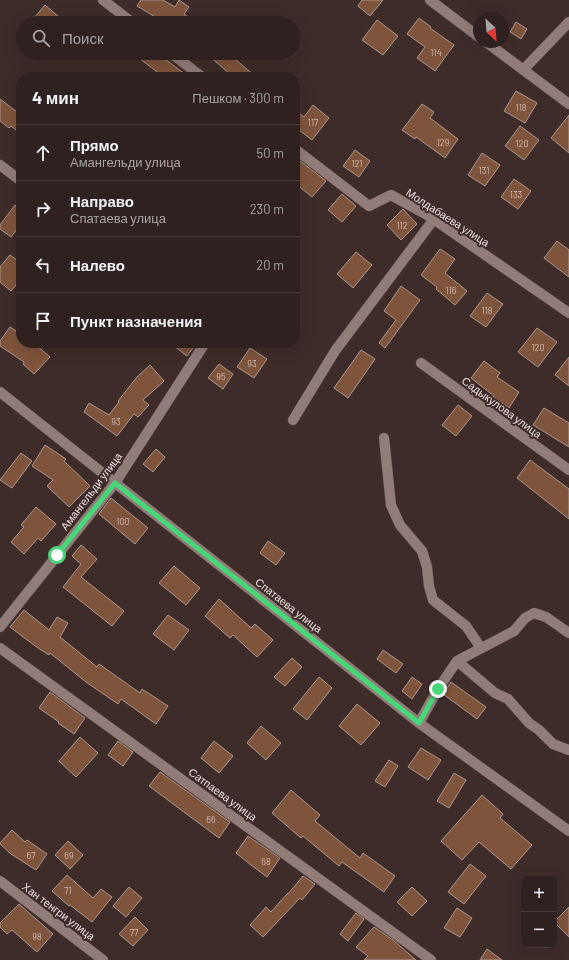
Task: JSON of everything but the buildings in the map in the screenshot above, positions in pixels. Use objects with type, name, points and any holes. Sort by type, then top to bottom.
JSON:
[{"type":"street","points":[[103,0],[124,16]]},
{"type":"street","points":[[430,0],[473,32]]},
{"type":"street","points":[[523,70],[569,22]]},
{"type":"street","points":[[494,48],[569,104]]},
{"type":"street","points":[[180,60],[196,72]]},
{"type":"street","name":"Молдабаева улица","points":[[300,153],[369,206],[391,195],[434,219],[569,313]]},
{"type":"street","points":[[0,165],[16,177]]},
{"type":"street","points":[[293,420],[335,351],[434,219]]},
{"type":"street","name":"Амангельди улица","points":[[0,627],[115,483],[202,348]]},
{"type":"street","name":"Садыкулова улица","points":[[422,363],[569,470]]},
{"type":"street","name":"Спатаева улица","points":[[0,392],[419,723],[569,831]]},
{"type":"street","points":[[384,438],[391,505],[400,525],[422,551],[427,567],[429,586],[433,600],[466,626],[482,648]]},
{"type":"street","points":[[419,723],[438,689],[457,661],[514,631],[525,618],[534,613],[546,617],[569,633]]},
{"type":"street","name":"Сатпаева улица","points":[[0,648],[431,960]]},
{"type":"street","points":[[457,661],[495,693],[508,699],[529,723],[539,730],[553,744],[569,750]]},
{"type":"street","name":"Хан тенгри улица","points":[[0,881],[103,960]]},
{"type":"route","points":[[57,555],[115,483],[419,723],[438,689]]}]
